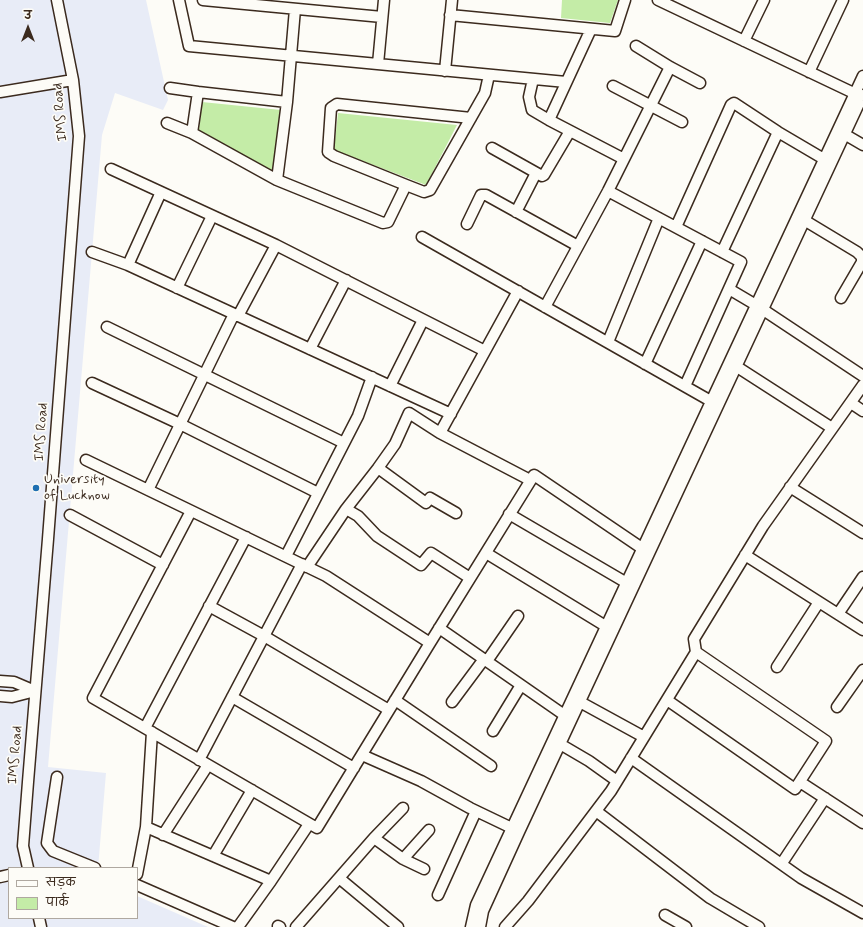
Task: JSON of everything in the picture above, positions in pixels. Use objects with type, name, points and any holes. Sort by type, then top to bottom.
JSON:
[{"type":"street","name":"IMS Road","points":[[28,867],[24,846],[79,136],[73,80],[57,0]]},
{"type":"street","points":[[179,0],[189,46],[566,82]]},
{"type":"street","points":[[202,0],[382,17]]},
{"type":"street","points":[[378,64],[384,0]]},
{"type":"street","points":[[445,71],[452,0]]},
{"type":"street","points":[[450,15],[615,31],[625,0]]},
{"type":"street","points":[[658,0],[860,95]]},
{"type":"street","points":[[744,41],[764,0]]},
{"type":"street","points":[[809,72],[843,0]]},
{"type":"street","points":[[277,180],[287,102],[295,9]]},
{"type":"street","points":[[549,120],[591,28]]},
{"type":"street","points":[[636,46],[700,83]]},
{"type":"street","points":[[545,307],[608,191],[670,67]]},
{"type":"street","points":[[471,118],[337,104],[331,108],[328,152],[334,156],[406,186],[424,192],[430,190],[471,118],[485,93],[489,75]]},
{"type":"street","points":[[480,927],[483,911],[515,830],[841,132],[860,95],[863,76]]},
{"type":"street","points":[[533,79],[529,97],[532,110],[624,159]]},
{"type":"street","points":[[0,92],[73,80]]},
{"type":"street","points":[[613,86],[682,122]]},
{"type":"street","points":[[170,88],[287,102]]},
{"type":"street","points":[[192,133],[198,92]]},
{"type":"street","points":[[676,227],[731,105],[734,103],[778,132],[828,161]]},
{"type":"street","points":[[167,123],[192,133],[277,180],[383,223],[388,222],[406,186]]},
{"type":"street","points":[[492,148],[542,176],[570,131]]},
{"type":"street","points":[[722,252],[778,132]]},
{"type":"street","points":[[841,132],[863,145]]},
{"type":"street","points":[[111,169],[276,245],[485,351]]},
{"type":"street","points":[[516,212],[536,173]]},
{"type":"street","points":[[608,191],[741,262],[685,386]]},
{"type":"street","points":[[128,266],[161,192]]},
{"type":"street","points":[[467,224],[481,195],[486,195],[578,246]]},
{"type":"street","points":[[177,288],[212,216]]},
{"type":"street","points":[[608,342],[659,218]]},
{"type":"street","points":[[801,218],[857,252],[862,257],[862,262],[841,298]]},
{"type":"street","points":[[422,237],[715,403]]},
{"type":"street","points":[[645,364],[702,241]]},
{"type":"street","points":[[148,490],[204,375],[276,245]]},
{"type":"street","points":[[92,252],[177,288],[451,414]]},
{"type":"street","points":[[310,349],[346,280]]},
{"type":"street","points":[[729,289],[760,307],[863,376]]},
{"type":"street","points":[[440,433],[518,291]]},
{"type":"street","points":[[390,386],[423,320]]},
{"type":"street","points":[[107,328],[344,443]]},
{"type":"street","points":[[733,364],[832,428]]},
{"type":"street","points":[[286,556],[358,416],[372,377]]},
{"type":"street","points":[[92,383],[180,424],[318,493]]},
{"type":"street","points":[[505,927],[528,902],[617,781],[696,652],[694,639],[763,526],[863,385]]},
{"type":"street","points":[[851,403],[863,411]]},
{"type":"street","points":[[163,835],[203,762],[232,697],[264,636],[304,566],[395,444],[408,413],[440,433],[530,480]]},
{"type":"street","points":[[86,460],[326,576],[430,642]]},
{"type":"street","points":[[378,468],[426,503],[430,498],[456,513]]},
{"type":"street","points":[[191,511],[93,698],[317,828],[534,475],[646,551]]},
{"type":"street","points":[[790,487],[863,533]]},
{"type":"street","points":[[346,508],[358,516],[377,536],[421,565],[431,553],[470,578]]},
{"type":"street","points":[[510,514],[630,585]]},
{"type":"street","points":[[70,515],[163,565]]},
{"type":"street","points":[[138,869],[146,827],[148,730],[209,606],[246,537]]},
{"type":"street","points":[[486,552],[610,629]]},
{"type":"street","points":[[745,555],[863,630]]},
{"type":"street","points":[[838,614],[863,577]]},
{"type":"street","points":[[777,667],[819,602]]},
{"type":"street","points":[[209,606],[264,636],[389,710]]},
{"type":"street","points":[[452,702],[518,616]]},
{"type":"street","points":[[439,628],[568,718]]},
{"type":"street","points":[[471,927],[476,904],[560,744],[568,718],[580,702],[610,629]]},
{"type":"street","points":[[667,700],[795,789],[826,742],[696,652]]},
{"type":"street","points":[[837,707],[863,670]]},
{"type":"street","points":[[0,681],[14,682],[35,691]]},
{"type":"street","points":[[494,731],[521,685]]},
{"type":"street","points":[[0,696],[12,697],[35,691]]},
{"type":"street","points":[[232,697],[354,768]]},
{"type":"street","points":[[395,700],[491,766]]},
{"type":"street","points":[[580,702],[644,737]]},
{"type":"street","points":[[560,744],[589,761],[617,781]]},
{"type":"street","points":[[362,755],[421,781],[515,830]]},
{"type":"street","points":[[631,758],[782,863],[801,878],[863,913]]},
{"type":"street","points":[[57,778],[47,843],[53,851],[93,867]]},
{"type":"street","points":[[800,782],[863,823]]},
{"type":"street","points":[[213,856],[252,790]]},
{"type":"street","points":[[782,863],[825,798]]},
{"type":"street","points":[[296,927],[374,838],[403,808]]},
{"type":"street","points":[[438,895],[476,811]]},
{"type":"street","points":[[596,811],[710,898],[759,927]]},
{"type":"street","points":[[238,927],[309,824]]},
{"type":"street","points":[[146,827],[271,881]]},
{"type":"street","points":[[403,859],[429,830]]},
{"type":"street","points":[[374,838],[403,859],[424,868]]},
{"type":"street","points":[[339,878],[398,927]]},
{"type":"street","points":[[138,885],[233,927]]},
{"type":"street","points":[[665,915],[686,927]]},
{"type":"shaded area","name":"University of Lucknow","points":[[0,0],[146,0],[168,100],[163,110],[115,93],[102,135],[48,767],[106,773],[98,867],[8,867],[8,919],[138,919],[138,896],[208,927],[0,927]]},
{"type":"green space","points":[[562,0],[618,0],[610,23],[561,18]]},
{"type":"green space","points":[[202,102],[281,110],[273,173],[199,130]]},
{"type":"green space","points":[[338,113],[457,125],[426,185],[334,150]]},
{"type":"place","name":"University of Lucknow","points":[[36,488]]}]
